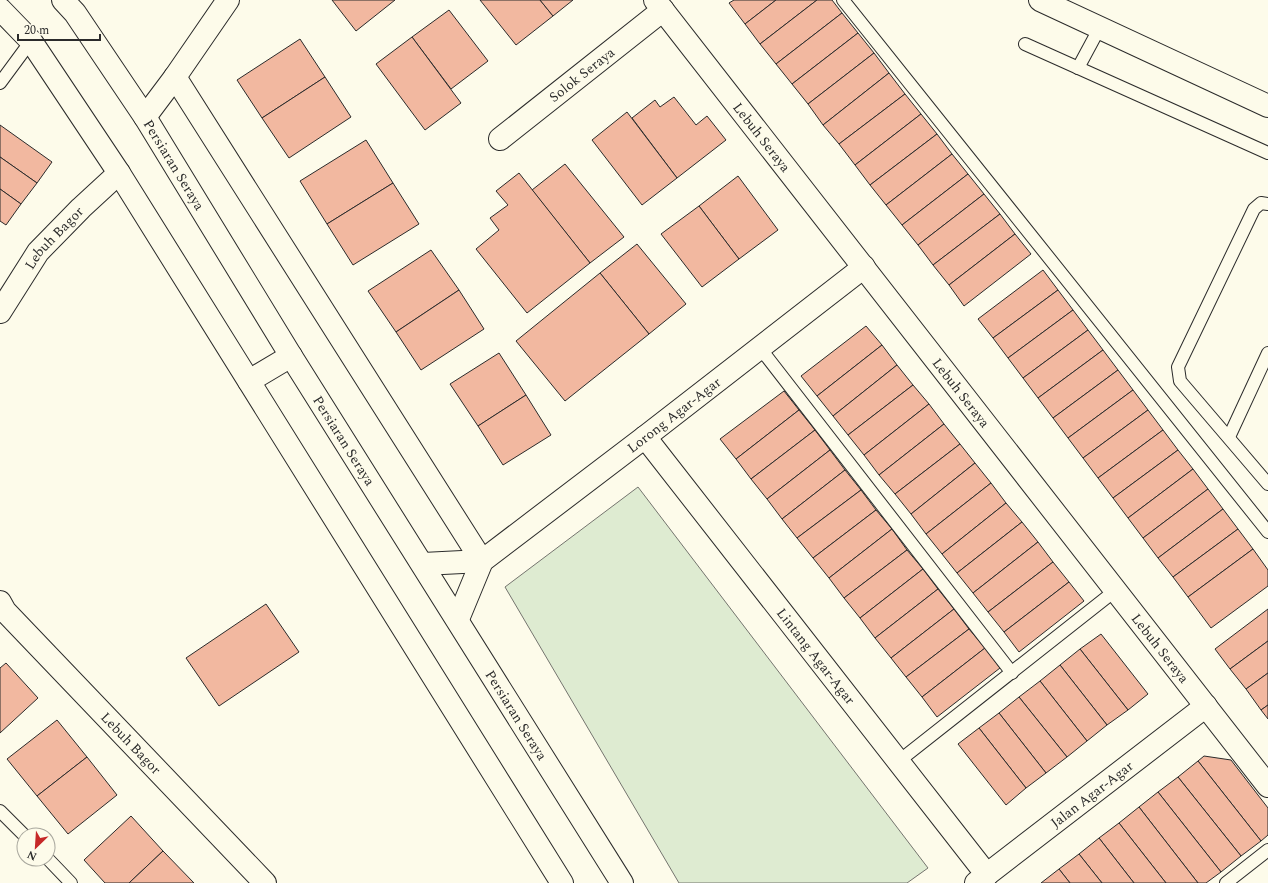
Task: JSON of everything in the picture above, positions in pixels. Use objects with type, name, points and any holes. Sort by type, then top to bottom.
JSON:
[{"type":"street","name":"Persiaran Seraya","points":[[63,0],[75,13],[144,117],[291,356],[458,619],[622,883]]},
{"type":"street","points":[[144,117],[175,77],[228,0]]},
{"type":"street","points":[[1040,0],[1268,106]]},
{"type":"street","name":"Solok Seraya","points":[[500,139],[659,5]]},
{"type":"street","name":"Lebuh Seraya","points":[[659,5],[1268,786]]},
{"type":"street","points":[[0,9],[31,41],[119,173],[562,883]]},
{"type":"street","points":[[175,77],[482,561]]},
{"type":"street","name":"Lebuh Bagor","points":[[0,312],[38,252],[81,208],[119,173]]},
{"type":"street","name":"Lorong Agar-Agar","points":[[482,561],[864,267]]},
{"type":"street","points":[[249,381],[291,356]]},
{"type":"street","name":"Lintang Agar-Agar","points":[[645,437],[898,762],[986,880]]},
{"type":"street","points":[[423,564],[482,561]]},
{"type":"street","points":[[458,619],[482,561]]},
{"type":"street","name":"Lebuh Bagor","points":[[0,602],[5,611],[265,883]]},
{"type":"street","name":"Jalan Agar-Agar","points":[[986,880],[1206,706]]},
{"type":"lane","points":[[843,0],[1268,532]]},
{"type":"lane","points":[[1078,68],[1099,28]]},
{"type":"lane","points":[[0,82],[31,41]]},
{"type":"lane","points":[[1025,44],[1268,153]]},
{"type":"lane","points":[[1268,204],[1261,203],[1254,209],[1178,367],[1180,381],[1268,484]]},
{"type":"lane","points":[[760,348],[1012,673]]},
{"type":"lane","points":[[1229,437],[1268,353]]},
{"type":"lane","points":[[898,762],[1116,590]]},
{"type":"lane","points":[[0,811],[16,827]]},
{"type":"lane","points":[[1226,883],[1268,850]]},
{"type":"lane","points":[[56,867],[71,883]]},
{"type":"green space","points":[[638,487],[928,868],[907,883],[679,883],[505,587]]},
{"type":"building","points":[[332,0],[395,0],[356,31]]},
{"type":"building","points":[[480,0],[540,0],[553,16],[516,45]]},
{"type":"building","points":[[540,0],[573,0],[553,16]]},
{"type":"building","points":[[734,0],[776,0],[745,24],[729,3]]},
{"type":"building","points":[[776,0],[817,0],[760,44],[745,24]]},
{"type":"building","points":[[817,0],[832,0],[842,13],[776,64],[760,44]]},
{"type":"building","points":[[449,10],[488,61],[451,89],[412,37]]},
{"type":"building","points":[[842,13],[858,33],[792,84],[776,64]]},
{"type":"building","points":[[858,33],[874,53],[808,104],[792,84]]},
{"type":"building","points":[[412,37],[461,103],[425,130],[376,64]]},
{"type":"building","points":[[300,39],[325,77],[262,118],[237,80]]},
{"type":"building","points":[[874,53],[889,73],[823,125],[808,104]]},
{"type":"building","points":[[889,73],[905,94],[839,144],[823,125]]},
{"type":"building","points":[[325,77],[351,117],[289,158],[262,118]]},
{"type":"building","points":[[905,94],[921,114],[855,165],[839,144]]},
{"type":"building","points":[[674,97],[696,125],[707,116],[726,140],[677,178],[632,118],[655,100],[660,107]]},
{"type":"building","points":[[627,112],[677,178],[642,205],[592,140]]},
{"type":"building","points":[[921,114],[937,134],[870,185],[855,165]]},
{"type":"building","points":[[0,125],[52,162],[37,183],[0,157]]},
{"type":"building","points":[[937,134],[952,154],[886,205],[870,185]]},
{"type":"building","points":[[366,140],[393,183],[327,224],[300,181]]},
{"type":"building","points":[[952,154],[968,174],[902,225],[886,205]]},
{"type":"building","points":[[0,157],[37,183],[21,204],[0,189]]},
{"type":"building","points":[[565,164],[624,237],[590,263],[532,190]]},
{"type":"building","points":[[519,173],[590,263],[527,313],[476,249],[499,230],[490,218],[508,205],[496,191]]},
{"type":"building","points":[[968,174],[984,194],[918,245],[902,225]]},
{"type":"building","points":[[738,176],[778,230],[739,259],[699,206]]},
{"type":"building","points":[[393,183],[419,224],[353,265],[327,224]]},
{"type":"building","points":[[0,189],[21,204],[6,225],[0,221]]},
{"type":"building","points":[[984,194],[1000,214],[933,265],[918,245]]},
{"type":"building","points":[[699,206],[739,259],[702,287],[661,234]]},
{"type":"building","points":[[1000,214],[1015,234],[949,285],[933,265]]},
{"type":"building","points":[[1015,234],[1031,254],[964,306],[949,285]]},
{"type":"building","points":[[637,244],[686,304],[649,334],[600,273]]},
{"type":"building","points":[[431,250],[459,290],[396,332],[368,291]]},
{"type":"building","points":[[1043,270],[1058,290],[993,338],[978,319]]},
{"type":"building","points":[[600,273],[649,334],[565,401],[516,341]]},
{"type":"building","points":[[459,290],[484,329],[421,370],[396,332]]},
{"type":"building","points":[[1058,290],[1073,310],[1008,358],[993,338]]},
{"type":"building","points":[[1073,310],[1088,330],[1023,378],[1008,358]]},
{"type":"building","points":[[866,326],[882,345],[817,396],[801,376]]},
{"type":"building","points":[[1088,330],[1103,350],[1038,398],[1023,378]]},
{"type":"building","points":[[882,345],[897,365],[833,416],[817,396]]},
{"type":"building","points":[[1103,350],[1118,370],[1053,418],[1038,398]]},
{"type":"building","points":[[499,353],[526,395],[478,426],[450,384]]},
{"type":"building","points":[[897,365],[913,385],[848,435],[833,416]]},
{"type":"building","points":[[1118,370],[1133,390],[1068,438],[1053,418]]},
{"type":"building","points":[[913,385],[929,404],[864,455],[848,435]]},
{"type":"building","points":[[1133,390],[1148,410],[1083,458],[1068,438]]},
{"type":"building","points":[[784,391],[799,410],[736,459],[720,439]]},
{"type":"building","points":[[526,395],[551,435],[503,465],[478,426]]},
{"type":"building","points":[[929,404],[944,424],[879,475],[864,455]]},
{"type":"building","points":[[799,410],[815,430],[751,479],[736,459]]},
{"type":"building","points":[[1148,410],[1163,430],[1098,478],[1083,458]]},
{"type":"building","points":[[944,424],[960,444],[895,494],[879,475]]},
{"type":"building","points":[[815,430],[830,450],[767,499],[751,479]]},
{"type":"building","points":[[1163,430],[1178,450],[1113,498],[1098,478]]},
{"type":"building","points":[[960,444],[975,463],[911,514],[895,494]]},
{"type":"building","points":[[830,450],[845,470],[782,519],[767,499]]},
{"type":"building","points":[[1178,450],[1193,469],[1128,518],[1113,498]]},
{"type":"building","points":[[975,463],[991,483],[926,534],[911,514]]},
{"type":"building","points":[[1193,469],[1208,489],[1143,538],[1128,518]]},
{"type":"building","points":[[845,470],[861,490],[797,538],[782,519]]},
{"type":"building","points":[[991,483],[1006,503],[942,554],[926,534]]},
{"type":"building","points":[[1208,489],[1223,509],[1158,558],[1143,538]]},
{"type":"building","points":[[861,490],[876,510],[813,558],[797,538]]},
{"type":"building","points":[[1006,503],[1022,522],[957,573],[942,554]]},
{"type":"building","points":[[1223,509],[1238,529],[1173,577],[1158,558]]},
{"type":"building","points":[[876,510],[892,529],[829,578],[813,558]]},
{"type":"building","points":[[1022,522],[1038,542],[973,593],[957,573]]},
{"type":"building","points":[[892,529],[907,550],[844,598],[829,578]]},
{"type":"building","points":[[1238,529],[1253,549],[1188,597],[1173,577]]},
{"type":"building","points":[[1038,542],[1053,562],[988,612],[973,593]]},
{"type":"building","points":[[1253,549],[1268,570],[1268,586],[1211,628],[1188,597]]},
{"type":"building","points":[[907,550],[923,569],[860,618],[844,598]]},
{"type":"building","points":[[1053,562],[1069,582],[1004,632],[988,612]]},
{"type":"building","points":[[923,569],[938,589],[875,638],[860,618]]},
{"type":"building","points":[[1069,582],[1084,601],[1019,652],[1004,632]]},
{"type":"building","points":[[938,589],[954,609],[891,658],[875,638]]},
{"type":"building","points":[[266,604],[299,652],[219,706],[186,658]]},
{"type":"building","points":[[954,609],[969,629],[906,677],[891,658]]},
{"type":"building","points":[[1268,609],[1268,641],[1230,669],[1215,649]]},
{"type":"building","points":[[969,629],[985,648],[922,697],[906,677]]},
{"type":"building","points":[[1101,634],[1148,694],[1128,710],[1080,649]]},
{"type":"building","points":[[1268,641],[1268,673],[1246,689],[1230,669]]},
{"type":"building","points":[[985,648],[1000,668],[937,717],[922,697]]},
{"type":"building","points":[[1080,649],[1128,710],[1107,725],[1060,665]]},
{"type":"building","points":[[6,663],[38,698],[0,733],[0,668]]},
{"type":"building","points":[[1060,665],[1107,725],[1087,741],[1040,681]]},
{"type":"building","points":[[1268,673],[1268,705],[1261,710],[1246,689]]},
{"type":"building","points":[[1040,681],[1087,741],[1067,757],[1019,697]]},
{"type":"building","points":[[1019,697],[1067,757],[1046,773],[999,713]]},
{"type":"building","points":[[1268,705],[1268,719],[1261,710]]},
{"type":"building","points":[[999,713],[1046,773],[1026,788],[979,728]]},
{"type":"building","points":[[57,720],[87,757],[37,796],[7,759]]},
{"type":"building","points":[[979,728],[1026,788],[1006,805],[958,744]]},
{"type":"building","points":[[1204,756],[1231,760],[1268,808],[1268,835],[1261,841],[1198,761]]},
{"type":"building","points":[[87,757],[117,795],[68,834],[37,796]]},
{"type":"building","points":[[1198,761],[1261,841],[1241,856],[1178,777]]},
{"type":"building","points":[[1178,777],[1241,856],[1221,872],[1158,792]]},
{"type":"building","points":[[1158,792],[1221,872],[1206,883],[1198,883],[1139,807]]},
{"type":"building","points":[[1139,807],[1198,883],[1166,883],[1119,823]]},
{"type":"building","points":[[131,816],[163,851],[129,883],[105,883],[84,860]]},
{"type":"building","points":[[1119,823],[1166,883],[1134,883],[1099,838]]},
{"type":"building","points":[[1099,838],[1134,883],[1102,883],[1079,854]]},
{"type":"building","points":[[163,851],[194,883],[129,883]]},
{"type":"building","points":[[1079,854],[1102,883],[1070,883],[1059,869]]},
{"type":"building","points":[[1059,869],[1070,883],[1041,883]]}]
